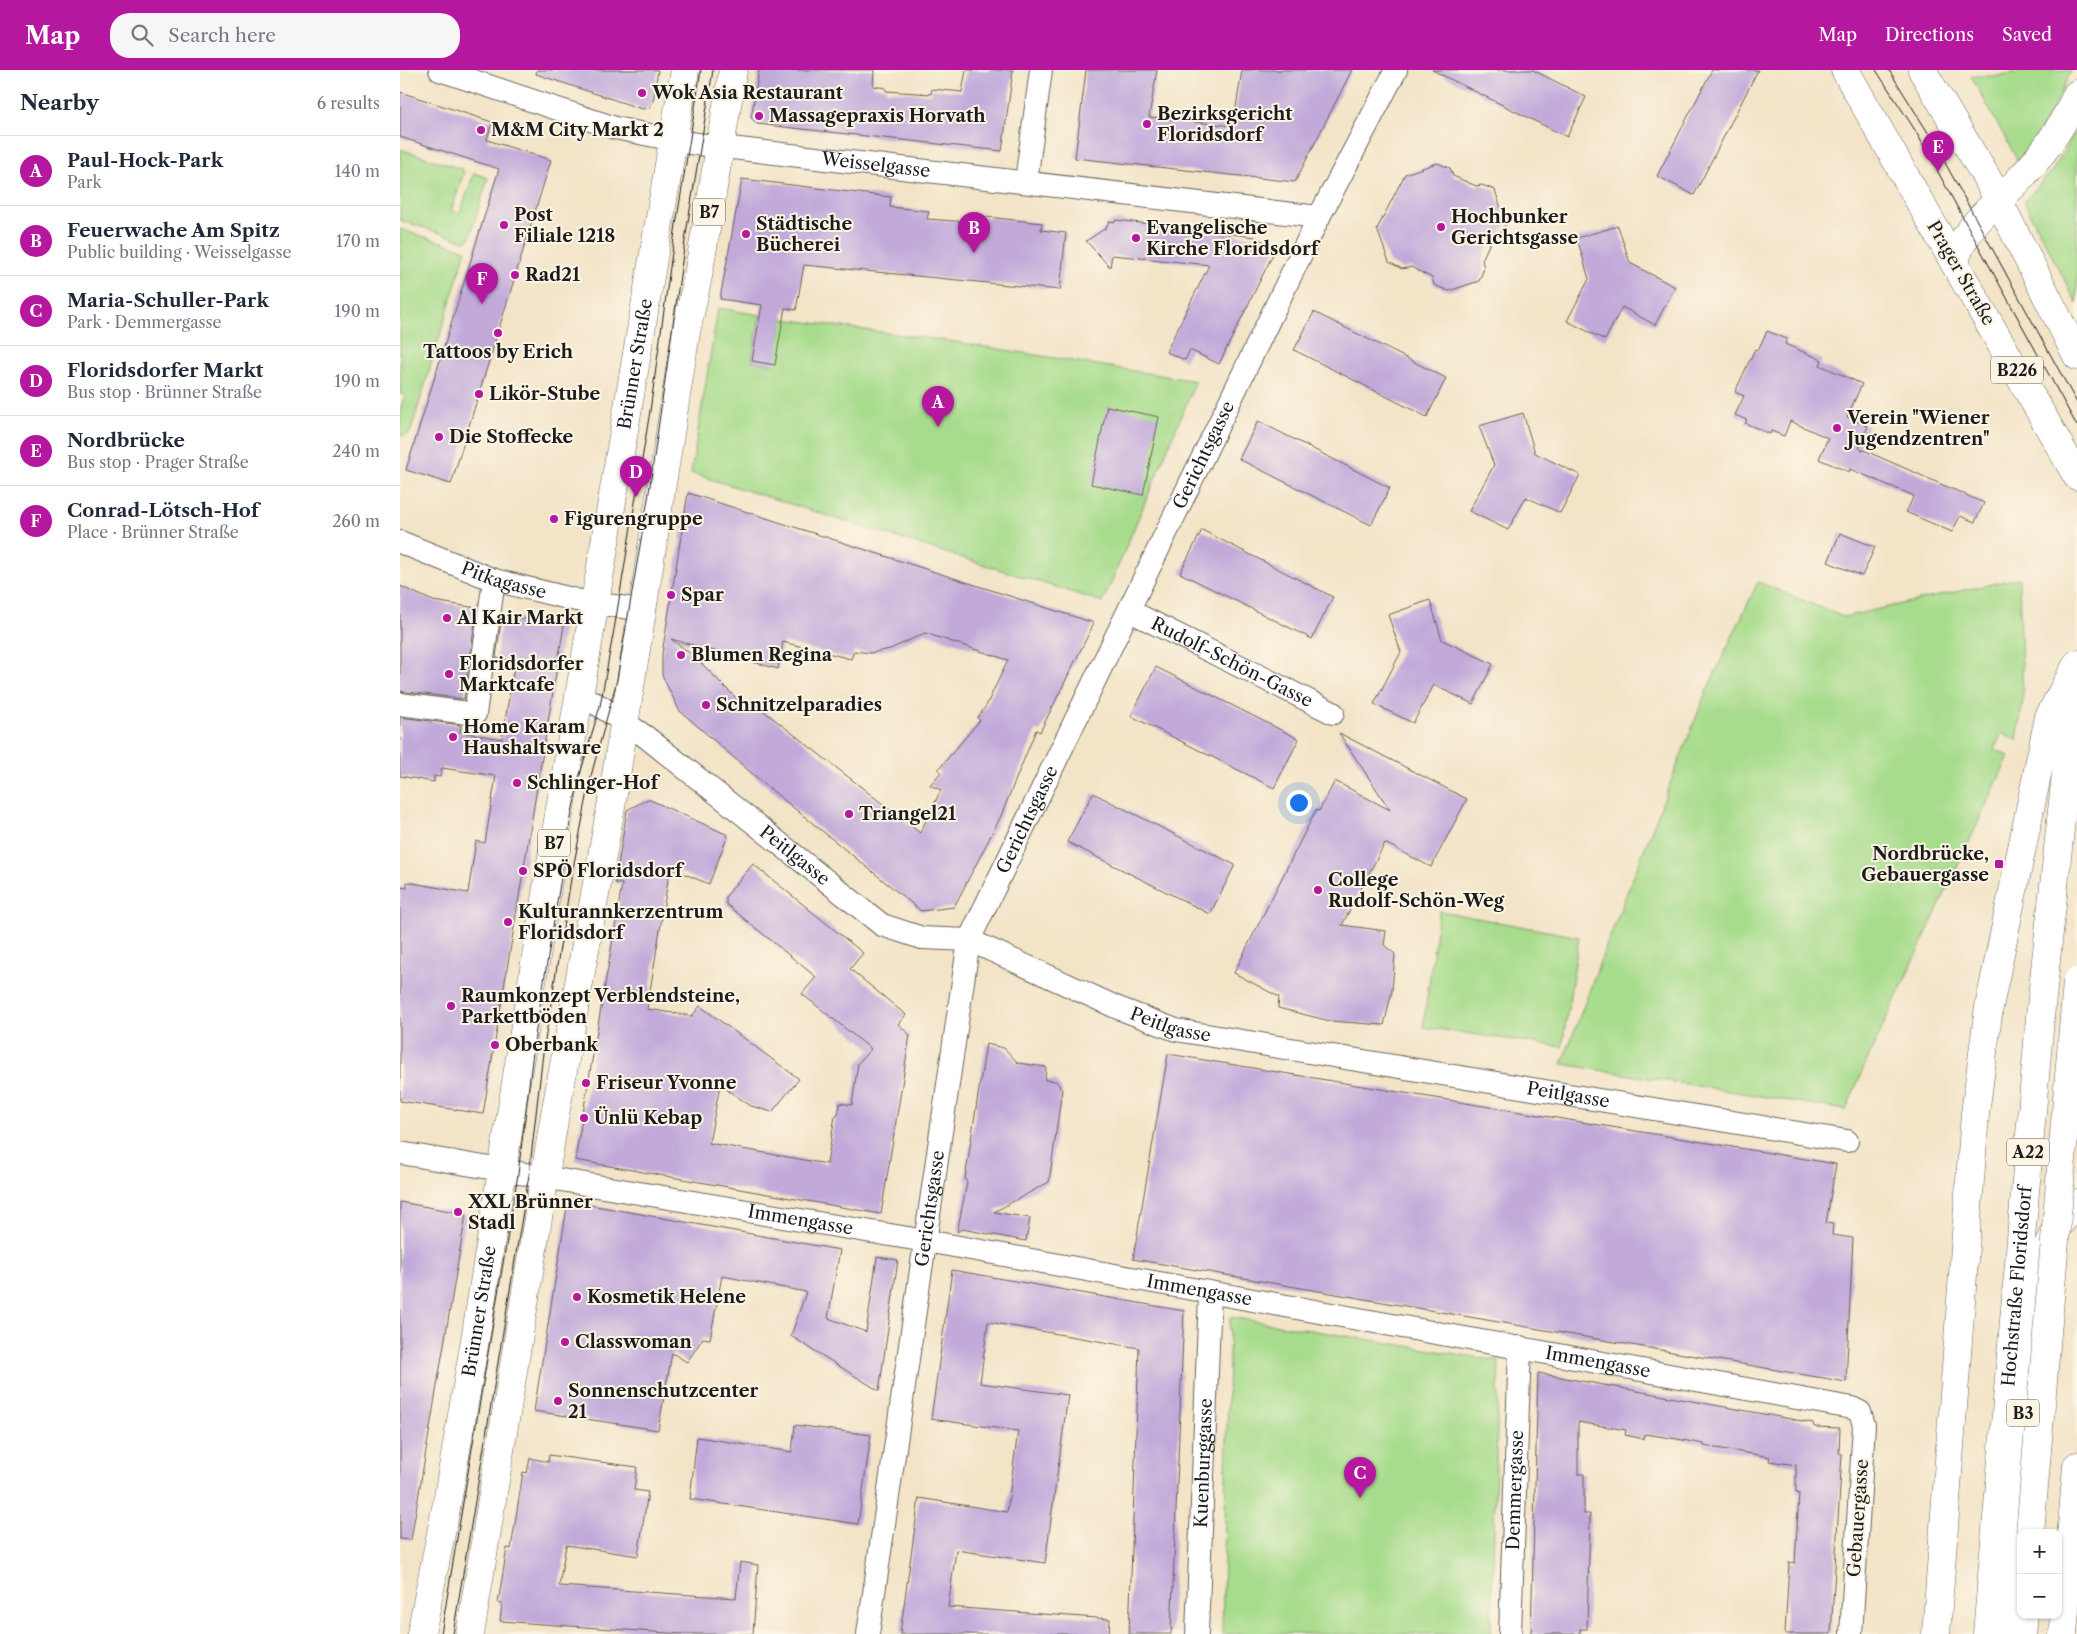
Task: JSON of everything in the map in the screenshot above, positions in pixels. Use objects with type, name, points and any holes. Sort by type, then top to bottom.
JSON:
[{"type":"main road","name":"Brünner Straße","points":[[421,1634],[451,1480],[501,1169],[685,70]]},
{"type":"main road","name":"B7","points":[[470,1634],[545,1178],[612,801],[686,332],[733,70]]},
{"type":"main road","name":"Prager Straße","points":[[1845,70],[2077,476]]},
{"type":"main road","points":[[1922,70],[1998,200],[2077,356]]},
{"type":"main road","points":[[1955,264],[1960,246],[1998,200],[2017,182],[2056,134],[2077,94]]},
{"type":"main road","points":[[1936,1634],[1975,1114],[1989,1007],[2049,717],[2077,664]]},
{"type":"main road","name":"Hochstraße Floridsdorf","points":[[1986,1634],[2041,1007],[2077,671]]},
{"type":"main road","name":"Hochstraße Floridsdorf","points":[[2030,1529],[2077,982]]},
{"type":"main road","name":"B3","points":[[2005,1634],[2034,1290],[2045,1250],[2054,1230],[2077,1203]]},
{"type":"main road","points":[[2064,1634],[2077,1466]]},
{"type":"main road","points":[[2022,1634],[2024,1619]]},
{"type":"street","name":"Weisselgasse","points":[[440,70],[615,128],[673,140],[1319,217]]},
{"type":"street","points":[[1026,181],[1041,70]]},
{"type":"street","name":"Gerichtsgasse","points":[[868,1634],[969,940],[1130,611],[1319,217],[1396,70]]},
{"type":"street","name":"Pitkagasse","points":[[400,542],[494,580],[576,600],[641,610]]},
{"type":"street","points":[[400,704],[475,714],[494,580]]},
{"type":"street","name":"Rudolf-Schön-Gasse","points":[[1130,611],[1333,713]]},
{"type":"street","name":"Peitlgasse","points":[[580,696],[623,722],[699,778],[882,925],[922,938],[969,940],[1118,1008],[1176,1030],[1847,1141]]},
{"type":"street","name":"Immengasse","points":[[400,1153],[926,1241],[1852,1408]]},
{"type":"street","name":"Kuenburggasse","points":[[1197,1634],[1210,1293]]},
{"type":"street","name":"Demmergasse","points":[[1510,1634],[1520,1347]]},
{"type":"street","name":"Gebauergasse","points":[[1851,1634],[1864,1425],[1860,1412],[1852,1408]]},
{"type":"green space","points":[[2027,70],[2071,70],[2048,117],[2018,161],[1971,76],[1997,76]]},
{"type":"green space","points":[[2077,129],[2077,304],[2024,202],[2054,168]]},
{"type":"green space","points":[[400,149],[462,169],[464,172],[451,211],[460,213],[474,173],[488,178],[469,239],[465,241],[400,220]]},
{"type":"green space","points":[[400,229],[466,250],[410,433],[403,436],[400,435],[400,411],[405,395],[400,394]]},
{"type":"green space","points":[[718,308],[760,315],[752,361],[774,365],[783,319],[949,341],[1196,381],[1103,602],[691,473]]},
{"type":"green space","points":[[2019,578],[2023,700],[2017,740],[2002,733],[1994,749],[2009,756],[1864,1067],[1846,1110],[1562,1064],[1706,692],[1758,582],[1843,617]]},
{"type":"green space","points":[[1439,911],[1579,937],[1562,1047],[1423,1027]]},
{"type":"green space","points":[[1230,1317],[1499,1361],[1491,1634],[1222,1634]]},
{"type":"building","points":[[537,70],[658,70],[653,102],[650,107],[642,109],[536,74]]},
{"type":"building","points":[[759,70],[874,70],[873,86],[886,88],[886,91],[931,94],[932,89],[962,92],[966,70],[1013,70],[1002,151],[757,124],[751,118]]},
{"type":"building","name":"Bezirksgericht Floridsdorf","points":[[1086,70],[1157,70],[1149,117],[1233,126],[1242,70],[1352,70],[1295,182],[1075,158]]},
{"type":"building","points":[[1432,70],[1533,70],[1586,97],[1567,137]]},
{"type":"building","points":[[1712,70],[1758,70],[1694,195],[1657,176]]},
{"type":"building","points":[[400,92],[492,122],[487,140],[551,160],[451,484],[406,470],[499,169],[400,137]]},
{"type":"building","name":"Hochbunker Gerichtsgasse","points":[[1437,163],[1450,168],[1453,176],[1476,186],[1482,185],[1495,190],[1506,224],[1498,236],[1492,238],[1482,260],[1484,268],[1479,281],[1449,291],[1434,285],[1432,278],[1411,267],[1402,269],[1389,262],[1377,229],[1405,174]]},
{"type":"building","points":[[742,179],[891,197],[890,207],[929,211],[927,219],[968,222],[969,215],[1042,223],[1041,230],[1066,233],[1060,290],[804,265],[796,310],[785,308],[775,365],[752,361],[762,305],[720,299]]},
{"type":"building","points":[[1116,220],[1255,237],[1276,248],[1219,364],[1190,350],[1185,360],[1166,352],[1209,265],[1112,255],[1110,267],[1086,241],[1106,228],[1109,221],[1115,222]]},
{"type":"building","points":[[1618,226],[1630,263],[1675,287],[1655,325],[1622,307],[1605,340],[1567,321],[1589,279],[1577,238]]},
{"type":"building","points":[[1314,312],[1446,378],[1427,417],[1294,350]]},
{"type":"building","name":"Verein \"Wiener Jugendzentren\"","points":[[1767,331],[1787,339],[1785,344],[1822,360],[1820,365],[1862,384],[1847,417],[1868,426],[1859,448],[1984,503],[1975,522],[1960,516],[1952,532],[1906,512],[1914,496],[1850,469],[1849,472],[1819,459],[1828,438],[1790,421],[1784,436],[1771,431],[1770,434],[1745,423],[1747,420],[1735,415],[1744,396],[1735,392],[1755,349],[1758,350]]},
{"type":"building","points":[[1107,406],[1159,417],[1143,495],[1091,484]]},
{"type":"building","points":[[1523,413],[1535,453],[1580,475],[1560,513],[1526,497],[1508,530],[1469,511],[1494,465],[1479,426]]},
{"type":"building","points":[[1258,421],[1390,488],[1371,525],[1239,459]]},
{"type":"building","points":[[688,493],[1094,623],[1040,732],[1036,730],[1000,818],[954,907],[921,911],[763,783],[679,710],[662,675],[662,654]],"holes":[[[925,633],[1008,660],[986,706],[977,718],[980,720],[938,770],[941,772],[930,785],[941,790],[920,833],[751,701],[746,708],[695,657],[671,639],[778,669],[783,642],[851,659],[854,651],[870,653],[890,649]]]},
{"type":"building","points":[[1202,530],[1333,597],[1312,639],[1180,573]]},
{"type":"building","points":[[1840,533],[1875,547],[1862,576],[1828,562]]},
{"type":"building","points":[[400,586],[433,601],[477,608],[464,699],[400,691]]},
{"type":"building","points":[[1430,600],[1442,640],[1493,664],[1473,704],[1434,685],[1413,723],[1374,704],[1401,652],[1388,615]]},
{"type":"building","points":[[502,615],[564,625],[483,1114],[400,1101],[400,887],[407,888],[407,882],[468,893],[476,841],[485,843],[496,776],[442,768],[440,777],[434,776],[434,782],[400,776],[400,717],[461,725],[460,732],[502,739],[515,661],[496,658]]},
{"type":"building","points":[[1156,667],[1299,739],[1274,788],[1131,716]]},
{"type":"building","name":"College Rudolf-Schön-Weg","points":[[1339,733],[1467,799],[1431,867],[1385,843],[1342,925],[1386,931],[1384,945],[1395,954],[1392,991],[1384,1025],[1330,1021],[1278,1008],[1279,997],[1234,973],[1316,810],[1319,811],[1335,781],[1390,810]]},
{"type":"building","points":[[1093,793],[1235,865],[1210,914],[1067,842]]},
{"type":"building","points":[[648,799],[728,835],[709,884],[670,868],[647,1009],[692,1016],[700,1006],[799,1079],[772,1112],[751,1106],[720,1085],[709,1143],[827,1164],[835,1116],[838,1115],[840,1103],[852,1105],[858,1063],[871,1049],[802,994],[816,977],[726,904],[726,896],[753,864],[863,953],[850,969],[906,1015],[898,1024],[910,1035],[881,1214],[575,1160],[622,884],[615,883],[627,810]]},
{"type":"building","points":[[986,1044],[1004,1048],[1018,1063],[1046,1067],[1045,1080],[1056,1081],[1062,1090],[1049,1182],[994,1212],[1030,1218],[1026,1241],[962,1229],[957,1232],[967,1183],[965,1179]]},
{"type":"building","points":[[1168,1054],[1836,1164],[1826,1223],[1833,1224],[1832,1235],[1853,1238],[1846,1382],[1133,1259]]},
{"type":"building","points":[[568,1201],[840,1250],[828,1318],[866,1332],[877,1257],[898,1260],[879,1391],[791,1336],[806,1292],[722,1276],[710,1339],[703,1338],[687,1362],[672,1353],[658,1430],[534,1411]]},
{"type":"building","points":[[400,1202],[466,1214],[411,1540],[400,1539]]},
{"type":"building","points":[[952,1270],[1184,1311],[1171,1634],[1129,1634],[1139,1348],[988,1322],[980,1383],[1068,1395],[1045,1563],[956,1550],[948,1607],[1110,1619],[1109,1634],[900,1634],[919,1498],[1007,1512],[1018,1431],[931,1419]]},
{"type":"building","points":[[1538,1373],[1813,1423],[1814,1427],[1840,1428],[1839,1453],[1842,1454],[1831,1634],[1785,1634],[1789,1562],[1795,1563],[1799,1493],[1796,1493],[1796,1465],[1769,1461],[1770,1457],[1704,1446],[1704,1444],[1677,1439],[1645,1434],[1644,1439],[1625,1435],[1626,1430],[1578,1422],[1578,1474],[1584,1474],[1584,1514],[1590,1514],[1587,1629],[1580,1629],[1580,1634],[1531,1634]]},
{"type":"building","points":[[795,1425],[871,1435],[858,1524],[690,1499],[697,1437],[792,1452]]},
{"type":"building","points":[[549,1455],[637,1467],[634,1490],[648,1492],[638,1556],[566,1545],[559,1586],[736,1598],[740,1562],[758,1565],[753,1634],[682,1634],[500,1621],[502,1604],[498,1603],[507,1548],[511,1549],[523,1472],[527,1473],[530,1458],[548,1462]]},
{"type":"tram line","points":[[441,1634],[518,1174],[535,1036],[570,823],[579,778],[600,706],[615,624],[650,411],[675,231],[701,70]]},
{"type":"tram line","points":[[453,1634],[529,1175],[543,1053],[571,879],[591,776],[617,680],[648,499],[686,234],[713,70]]},
{"type":"tram line","points":[[1876,70],[1915,130],[2077,426]]},
{"type":"tram line","points":[[1889,70],[1932,139],[2077,403]]},
{"type":"place","name":"Wok Asia Restaurant","points":[[642,93]]},
{"type":"place","name":"Massagepraxis Horvath","points":[[759,116]]},
{"type":"place","name":"Bezirksgericht Floridsdorf","points":[[1147,124]]},
{"type":"place","name":"M&M City Markt 2","points":[[481,130]]},
{"type":"place","name":"Nordbrücke","points":[[1938,172]]},
{"type":"place","name":"Post Filiale 1218","points":[[504,225]]},
{"type":"place","name":"Hochbunker Gerichtsgasse","points":[[1441,227]]},
{"type":"place","name":"Städtische Bücherei","points":[[746,234]]},
{"type":"place","name":"Evangelische Kirche Floridsdorf","points":[[1136,238]]},
{"type":"place","name":"Feuerwache Am Spitz","points":[[974,253]]},
{"type":"place","name":"Rad21","points":[[515,275]]},
{"type":"place","name":"Conrad-Lötsch-Hof","points":[[482,304]]},
{"type":"place","name":"Tattoos by Erich","points":[[498,333]]},
{"type":"place","name":"Likör-Stube","points":[[479,394]]},
{"type":"place","name":"Paul-Hock-Park","points":[[938,427]]},
{"type":"place","name":"Verein \"Wiener Jugendzentren\"","points":[[1837,428]]},
{"type":"place","name":"Die Stoffecke","points":[[439,437]]},
{"type":"place","name":"Floridsdorfer Markt","points":[[636,497]]},
{"type":"place","name":"Figurengruppe","points":[[554,519]]},
{"type":"place","name":"Spar","points":[[671,595]]},
{"type":"place","name":"Al Kair Markt","points":[[447,618]]},
{"type":"place","name":"Blumen Regina","points":[[681,655]]},
{"type":"place","name":"Floridsdorfer Marktcafe","points":[[449,674]]},
{"type":"place","name":"Schnitzelparadies","points":[[706,705]]},
{"type":"place","name":"Home Karam Haushaltsware","points":[[453,737]]},
{"type":"place","name":"Schlinger-Hof","points":[[517,783]]},
{"type":"place","name":"Triangel21","points":[[849,814]]},
{"type":"place","name":"Nordbrücke, Gebauergasse","points":[[1999,864]]},
{"type":"place","name":"SPÖ Floridsdorf","points":[[523,871]]},
{"type":"place","name":"College Rudolf-Schön-Weg","points":[[1318,890]]},
{"type":"place","name":"Kulturannkerzentrum Floridsdorf","points":[[508,922]]},
{"type":"place","name":"Raumkonzept Verblendsteine, Parkettböden","points":[[451,1006]]},
{"type":"place","name":"Oberbank","points":[[495,1045]]},
{"type":"place","name":"Friseur Yvonne","points":[[586,1083]]},
{"type":"place","name":"Ünlü Kebap","points":[[584,1118]]},
{"type":"place","name":"XXL Brünner Stadl","points":[[458,1212]]},
{"type":"place","name":"Kosmetik Helene","points":[[577,1297]]},
{"type":"place","name":"Classwoman","points":[[565,1342]]},
{"type":"place","name":"Sonnenschutzcenter 21","points":[[558,1401]]},
{"type":"place","name":"Maria-Schuller-Park","points":[[1360,1498]]}]
